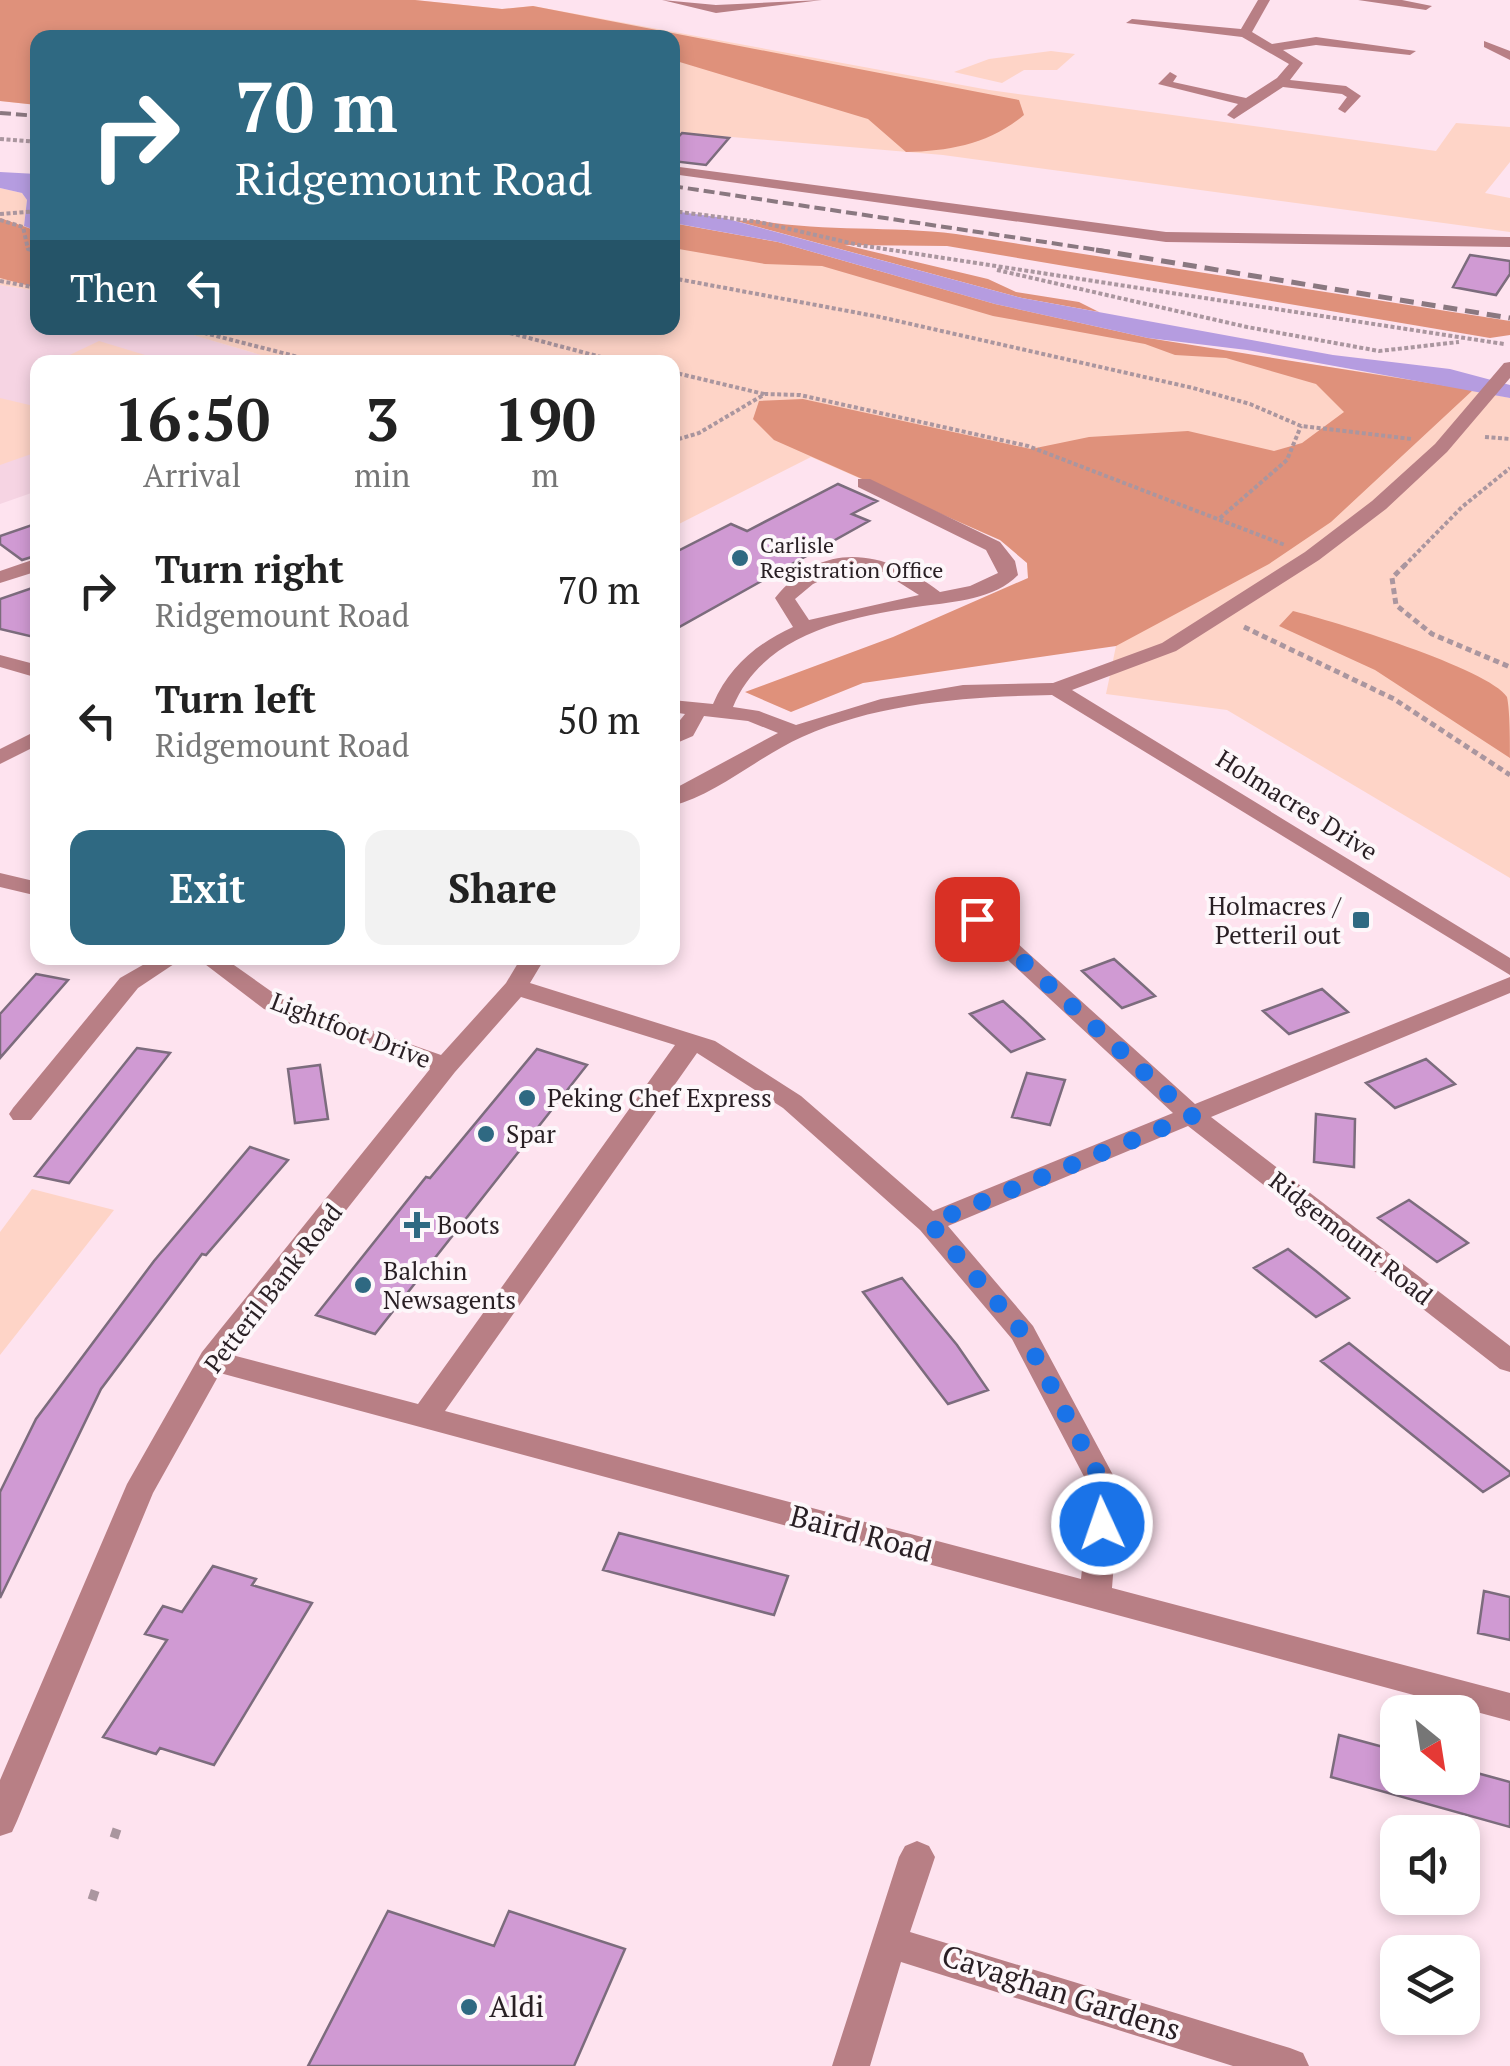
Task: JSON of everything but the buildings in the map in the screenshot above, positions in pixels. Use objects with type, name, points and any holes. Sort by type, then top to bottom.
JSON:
[{"type":"street","points":[[668,0],[704,7],[816,0]]},
{"type":"street","points":[[1244,33],[1264,0]]},
{"type":"street","points":[[1364,0],[1426,6]]},
{"type":"street","points":[[690,15],[704,7]]},
{"type":"street","points":[[1132,22],[1244,33],[1296,63],[1284,83],[1246,102],[1234,115]]},
{"type":"street","points":[[1274,47],[1319,35],[1410,51]]},
{"type":"street","points":[[1489,44],[1510,56]]},
{"type":"street","points":[[1170,76],[1165,84],[1246,102]]},
{"type":"street","points":[[1284,83],[1346,90],[1354,96],[1346,109]]},
{"type":"street","points":[[680,171],[1166,237],[1510,242]]},
{"type":"street","points":[[680,795],[794,732],[898,702],[963,691],[1056,688],[1170,647],[1312,556],[1379,505],[1445,442],[1510,368]]},
{"type":"street","points":[[680,734],[709,710],[737,677],[804,630],[832,619],[995,585],[1008,575],[1005,561],[993,546],[864,483]]},
{"type":"street","points":[[804,630],[786,598],[800,582],[820,569],[858,564],[890,568],[936,599]]},
{"type":"street","points":[[0,577],[30,567]]},
{"type":"street","points":[[0,660],[30,669]]},
{"type":"street","name":"Holmacres Drive","points":[[1056,688],[1510,968]]},
{"type":"street","points":[[680,707],[752,715],[794,732]]},
{"type":"street","points":[[0,758],[30,741]]},
{"type":"street","points":[[0,880],[30,888]]},
{"type":"street","name":"Ridgemount Road","points":[[977,919],[1192,1116],[1510,1361]]},
{"type":"street","points":[[22,1114],[129,982],[158,965]]},
{"type":"street","name":"Lightfoot Drive","points":[[219,965],[273,1004],[446,1066]]},
{"type":"street","name":"Petteril Bank Road","points":[[0,1820],[138,1492],[212,1360],[446,1066],[516,987],[529,965]]},
{"type":"street","points":[[930,1223],[1510,984]]},
{"type":"street","points":[[516,987],[706,1047],[792,1102],[930,1223],[1023,1333],[1105,1488],[1094,1597]]},
{"type":"street","points":[[424,1417],[690,1042]]},
{"type":"street","name":"Baird Road","points":[[212,1360],[1510,1707]]},
{"type":"street","points":[[851,2066],[916,1857]]},
{"type":"street","name":"Cavaghan Gardens","points":[[889,1942],[1290,2066]]},
{"type":"path","points":[[0,139],[30,141]]},
{"type":"path","points":[[680,212],[759,222],[859,245],[1510,345]]},
{"type":"path","points":[[0,217],[30,213]]},
{"type":"path","points":[[0,217],[23,227],[30,250]]},
{"type":"path","points":[[981,264],[1247,327],[1379,352],[1486,342]]},
{"type":"path","points":[[0,280],[30,286]]},
{"type":"path","points":[[680,280],[880,317],[1193,388],[1302,426],[1445,442]]},
{"type":"path","points":[[212,335],[291,355]]},
{"type":"path","points":[[518,335],[593,355]]},
{"type":"path","points":[[680,374],[1028,446],[1312,556]]},
{"type":"path","points":[[680,439],[699,434],[765,394]]},
{"type":"path","points":[[1220,518],[1287,460],[1302,426]]},
{"type":"path","points":[[1483,437],[1510,440]]},
{"type":"path","points":[[1510,468],[1462,507],[1392,578],[1396,604],[1432,634],[1510,667]]},
{"type":"path","points":[[1220,616],[1394,699],[1510,775]]},
{"type":"path","points":[[92,1900],[96,1888]]},
{"type":"shaded area","points":[[0,0],[415,0],[502,9],[533,6],[663,30],[30,30],[30,104],[0,101]]},
{"type":"shaded area","points":[[0,0],[415,0],[502,9],[533,6],[657,30],[30,30],[30,104],[0,101]]},
{"type":"shaded area","points":[[680,33],[989,90],[1436,151],[1456,123],[1510,127],[1510,162],[1485,193],[1510,198],[1510,232],[943,155],[680,133]]},
{"type":"shaded area","points":[[680,34],[1019,100],[1024,115],[997,133],[968,144],[906,152],[868,119],[680,62]]},
{"type":"shaded area","points":[[1051,51],[1075,54],[1057,70],[1024,70],[1002,83],[954,72],[989,59]]},
{"type":"shaded area","points":[[0,172],[30,174],[30,228],[24,226],[27,200],[22,193],[0,188]]},
{"type":"shaded area","points":[[0,188],[22,193],[27,200],[24,226],[30,228],[30,290],[0,285]]},
{"type":"shaded area","points":[[680,212],[724,218],[1022,298],[1333,355],[1450,369],[1510,385],[1510,398],[1247,350],[1148,338],[995,304],[778,242],[680,224]]},
{"type":"shaded area","points":[[0,218],[30,229],[30,286],[0,278]]},
{"type":"shaded area","points":[[736,221],[956,234],[1510,321],[1510,335],[1490,338],[947,246],[845,245],[988,279],[1016,292],[1079,302],[1099,312],[1022,298]]},
{"type":"shaded area","points":[[680,224],[1144,337],[1510,398],[1510,878],[1227,710],[1106,694],[1116,646],[1028,578],[1027,562],[1000,540],[811,457],[680,523],[680,355],[261,355],[193,335],[680,335]]},
{"type":"shaded area","points":[[680,224],[778,242],[995,304],[1148,338],[1473,390],[1331,522],[1269,564],[1116,646],[863,683],[791,712],[745,692],[893,637],[1028,578],[1027,563],[1000,540],[774,440],[753,419],[759,401],[803,399],[1031,449],[1089,437],[1188,431],[1274,451],[1302,443],[1344,412],[1316,384],[1226,358],[1175,355],[1145,344],[993,316],[822,266],[765,264],[680,249]]},
{"type":"shaded area","points":[[0,285],[30,290],[30,335],[194,335],[261,355],[30,355],[30,493],[0,504]]},
{"type":"shaded area","points":[[99,341],[145,355],[70,355]]},
{"type":"shaded area","points":[[0,398],[30,405],[30,454],[0,465]]},
{"type":"shaded area","points":[[1293,611],[1408,647],[1494,686],[1507,697],[1510,758],[1375,670],[1279,626]]},
{"type":"shaded area","points":[[32,1189],[114,1210],[0,1355],[0,1232]]},
{"type":"railway","points":[[0,113],[30,115]]},
{"type":"railway","points":[[680,187],[1111,252]]},
{"type":"railway","points":[[1096,250],[1510,318]]},
{"type":"place","name":"Carlisle Registration Office","points":[[740,558]]},
{"type":"place","name":"Holmacres / Petteril out","points":[[1361,920]]},
{"type":"place","name":"Peking Chef Express","points":[[527,1098]]},
{"type":"place","name":"Spar","points":[[486,1134]]},
{"type":"place","name":"Boots","points":[[417,1225]]},
{"type":"place","name":"Balchin Newsagents","points":[[363,1285]]},
{"type":"place","name":"Aldi","points":[[469,2007]]},
{"type":"route","points":[[977,919],[1192,1116],[930,1223],[1023,1333],[1105,1488],[1102,1524]]}]
